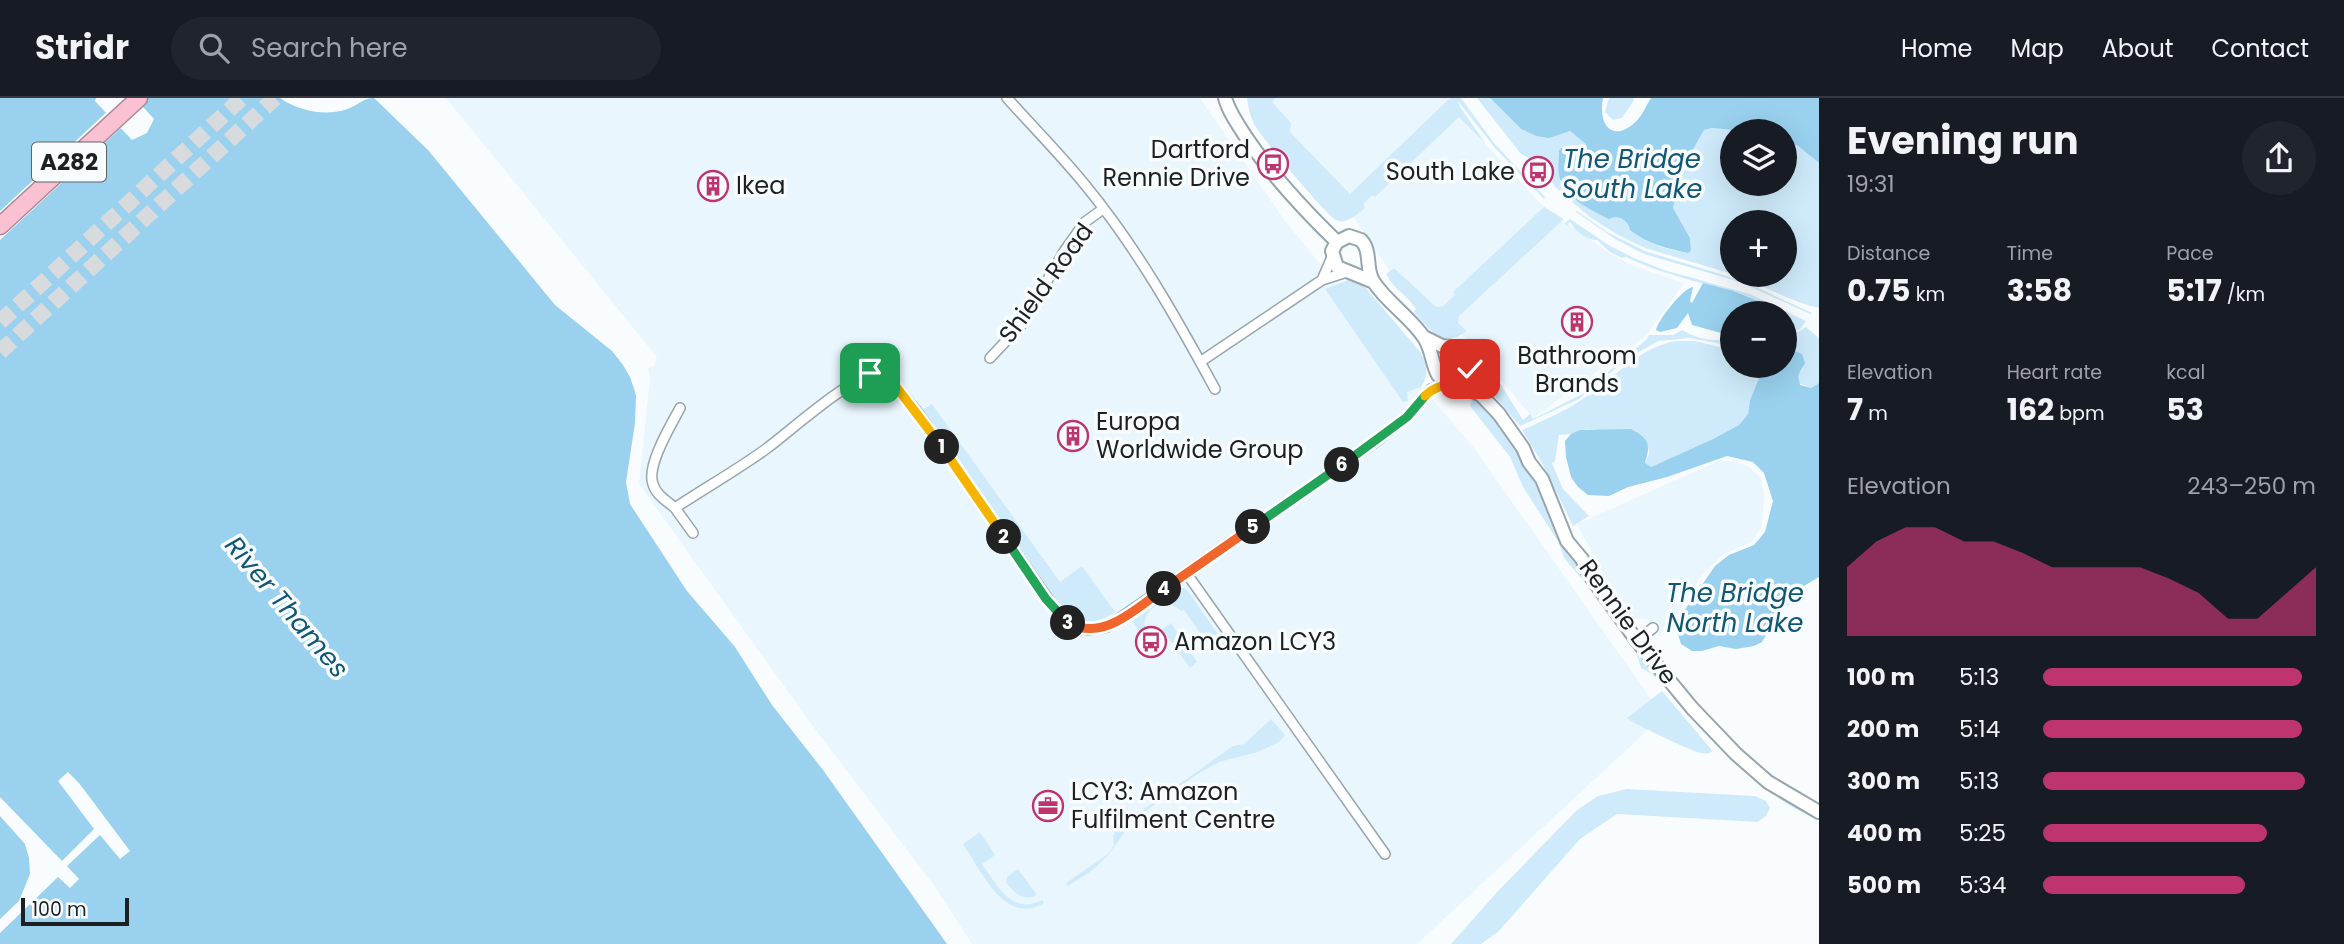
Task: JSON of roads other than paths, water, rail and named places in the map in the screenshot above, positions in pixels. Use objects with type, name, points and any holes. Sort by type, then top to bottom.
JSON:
[{"type":"highway","name":"A282","points":[[0,226],[139,98]]},
{"type":"street","points":[[1007,98],[1082,181],[1103,209],[1156,285],[1214,389]]},
{"type":"street","points":[[1229,102],[1259,155],[1301,207],[1336,242],[1322,280]]},
{"type":"street","name":"Shield Road","points":[[990,358],[1021,324],[1085,222],[1103,209]]},
{"type":"street","name":"Rennie Drive","points":[[1336,242],[1349,236],[1361,240],[1367,250],[1366,262],[1374,282],[1423,337],[1441,379],[1481,395]]},
{"type":"street","name":"Rennie Drive","points":[[1332,257],[1337,267],[1374,282]]},
{"type":"street","points":[[1200,362],[1322,280],[1350,272],[1366,262]]},
{"type":"street","name":"Rennie Drive","points":[[1423,337],[1464,351],[1481,395],[1499,414],[1542,479],[1567,541],[1637,641],[1692,708],[1746,763],[1778,790],[1819,812]]},
{"type":"street","points":[[676,508],[764,450],[870,373],[881,372],[916,410],[1046,599],[1066,622],[1087,630],[1107,627],[1377,441],[1407,417],[1428,392],[1439,352],[1448,347]]},
{"type":"street","points":[[1428,392],[1464,378],[1470,369]]},
{"type":"street","points":[[680,408],[660,447],[652,471],[652,484],[660,496],[676,508],[693,533]]},
{"type":"street","points":[[1187,574],[1385,854]]},
{"type":"street","points":[[1637,641],[1653,628]]},
{"type":"water","name":"River Thames","points":[[0,98],[96,98],[95,101],[132,140],[147,133],[154,119],[135,98],[280,98],[306,110],[336,112],[374,98],[428,150],[555,305],[612,351],[623,365],[636,395],[635,423],[626,482],[630,504],[687,591],[735,647],[772,705],[823,770],[947,944],[0,944]]},
{"type":"water","name":"The Bridge South Lake","points":[[1490,98],[1603,98],[1603,119],[1611,130],[1617,131],[1631,126],[1641,116],[1651,98],[1819,98],[1819,163],[1797,146],[1797,119],[1720,119],[1720,129],[1704,130],[1682,169],[1673,208],[1690,238],[1691,251],[1688,253],[1643,239],[1630,230],[1623,219],[1609,219],[1573,198],[1560,179],[1559,150],[1566,145],[1583,149],[1586,144],[1570,131],[1549,138],[1521,129]]},
{"type":"water","points":[[1703,283],[1758,301],[1720,301],[1720,333],[1692,325],[1688,313],[1677,328],[1660,332],[1656,330],[1677,298],[1693,287],[1690,301],[1692,303]]},
{"type":"water","name":"The Bridge North Lake","points":[[1797,352],[1802,354],[1805,363],[1798,376],[1800,385],[1811,388],[1819,383],[1819,577],[1799,589],[1794,599],[1777,615],[1762,642],[1736,649],[1719,646],[1692,651],[1681,644],[1677,621],[1715,566],[1729,555],[1754,545],[1765,532],[1773,501],[1764,473],[1753,462],[1727,456],[1667,477],[1628,487],[1609,496],[1588,495],[1571,477],[1565,441],[1580,430],[1631,429],[1646,440],[1648,452],[1645,463],[1651,467],[1739,425],[1748,414],[1750,400],[1759,378],[1797,378]]},
{"type":"tunnel","points":[[0,322],[242,98]]},
{"type":"tunnel","points":[[0,352],[275,98]]},
{"type":"place","name":"Dartford Rennie Drive","points":[[1273,164]]},
{"type":"place","name":"South Lake","points":[[1538,172]]},
{"type":"place","name":"Ikea","points":[[713,186]]},
{"type":"place","name":"Bathroom Brands","points":[[1577,322]]},
{"type":"place","name":"Europa Worldwide Group","points":[[1073,436]]},
{"type":"place","name":"Amazon LCY3","points":[[1151,642]]},
{"type":"place","name":"LCY3: Amazon Fulfilment Centre","points":[[1048,806]]}]
